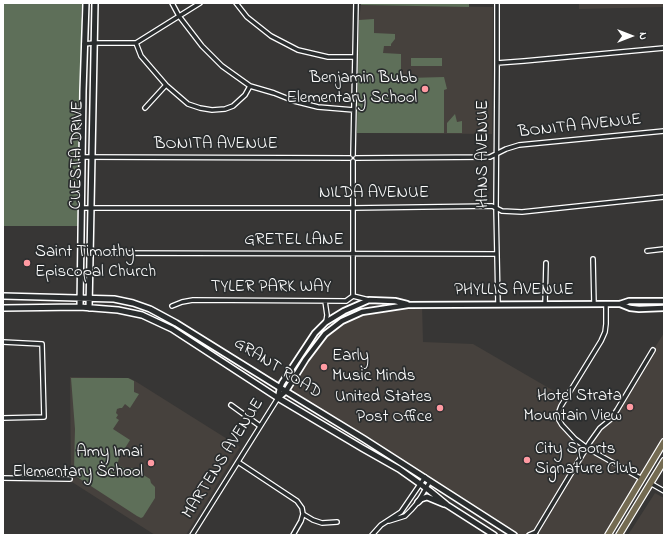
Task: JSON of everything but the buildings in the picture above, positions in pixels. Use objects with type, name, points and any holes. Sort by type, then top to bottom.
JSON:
[{"type":"main road","name":"CUESTA DRIVE","points":[[80,307],[82,91],[86,3]]},
{"type":"main road","name":"CUESTA DRIVE","points":[[89,308],[95,3]]},
{"type":"main road","name":"GRANT ROAD","points":[[3,296],[121,300],[150,309],[176,323],[364,439],[514,535]]},
{"type":"main road","name":"GRANT ROAD","points":[[3,308],[80,307],[118,310],[142,315],[172,329],[278,398],[398,469],[447,505],[494,535]]},
{"type":"main road","points":[[608,535],[664,442]]},
{"type":"main road","points":[[619,535],[664,461]]},
{"type":"main road","points":[[418,502],[427,497],[447,505]]},
{"type":"street","points":[[172,3],[179,16],[202,46],[222,66],[250,86],[294,101],[318,107],[354,110]]},
{"type":"street","points":[[84,44],[136,43],[200,3]]},
{"type":"street","points":[[236,3],[247,17],[271,36],[298,50],[328,57],[354,57]]},
{"type":"street","points":[[353,296],[354,57],[356,3]]},
{"type":"street","name":"HANS AVENUE","points":[[497,3],[496,208],[498,304]]},
{"type":"street","points":[[136,43],[141,56],[166,85],[188,104],[212,110],[224,109],[234,106],[245,95],[250,86]]},
{"type":"street","points":[[497,63],[664,48]]},
{"type":"street","points":[[145,108],[166,85]]},
{"type":"street","name":"BONITA AVENUE","points":[[82,157],[490,158],[506,149],[519,145],[664,131]]},
{"type":"street","name":"NILDA AVENUE","points":[[82,208],[353,208],[492,206],[502,211],[522,212],[664,198]]},
{"type":"street","points":[[647,250],[664,249]]},
{"type":"street","name":"GRETEL LANE","points":[[90,253],[498,254]]},
{"type":"street","points":[[594,259],[594,304]]},
{"type":"street","points":[[545,304],[546,263]]},
{"type":"street","name":"TYLER PARK WAY","points":[[172,306],[193,300],[346,301],[353,296],[368,300]]},
{"type":"street","name":"PHYLLIS AVENUE","points":[[278,398],[280,388],[309,342],[326,322],[344,311],[368,300],[396,301],[408,304]]},
{"type":"street","points":[[325,301],[327,315],[326,322]]},
{"type":"street","name":"PHYLLIS AVENUE","points":[[278,398],[286,391],[316,344],[325,334],[342,321],[362,312],[408,304],[620,304],[629,301],[664,301]]},
{"type":"street","points":[[606,304],[606,324],[602,342],[561,406],[558,414],[559,420],[572,436],[587,448],[642,479]]},
{"type":"street","name":"PHYLLIS AVENUE","points":[[620,304],[630,308],[639,309],[664,308]]},
{"type":"street","points":[[3,342],[42,344],[44,417],[3,418]]},
{"type":"street","points":[[529,535],[535,533],[590,442],[600,428],[611,419],[653,350]]},
{"type":"street","name":"MARTENS AVENUE","points":[[192,535],[278,398]]},
{"type":"street","points":[[231,405],[260,426]]},
{"type":"street","points":[[238,462],[297,501],[302,508],[303,514],[301,521],[293,535]]},
{"type":"street","points":[[3,478],[70,479]]},
{"type":"street","points":[[372,535],[381,525],[401,512],[420,484],[427,479]]},
{"type":"street","points":[[381,525],[405,516],[412,510],[425,488],[427,479]]},
{"type":"street","points":[[650,483],[664,491]]},
{"type":"street","points":[[303,514],[322,523],[337,522]]},
{"type":"shaded area","points":[[579,3],[664,3],[664,7],[579,9]]},
{"type":"shaded area","name":"Benjamin Bubb Elementary School","points":[[361,5],[493,7],[492,134],[357,133],[359,20]]},
{"type":"shaded area","points":[[422,304],[423,342],[473,344],[566,398],[558,414],[559,420],[572,436],[587,448],[610,418],[664,333],[664,442],[608,535],[514,535],[295,396],[292,381],[325,334],[353,315]]},
{"type":"shaded area","name":"Amy Imai Elementary School","points":[[70,377],[129,378],[240,447],[186,535],[155,535],[72,482]]},
{"type":"shaded area","points":[[655,493],[664,498],[664,535],[628,535]]},
{"type":"green space","points":[[3,3],[82,3],[78,226],[3,226]]},
{"type":"green space","points":[[361,3],[469,3],[469,7],[361,5]]},
{"type":"green space","points":[[374,19],[374,33],[395,34],[395,39],[391,46],[384,46],[383,53],[401,54],[401,75],[407,76],[407,78],[444,77],[447,89],[444,90],[444,133],[357,133],[359,20]]},
{"type":"green space","points":[[411,58],[442,58],[442,66],[411,66]]},
{"type":"green space","points":[[455,114],[457,122],[462,121],[462,133],[447,133],[447,123]]},
{"type":"green space","points":[[71,378],[128,378],[134,381],[134,392],[139,394],[130,408],[125,404],[122,408],[117,409],[116,413],[118,415],[116,418],[119,420],[113,429],[130,440],[119,458],[117,466],[132,468],[150,479],[151,483],[155,487],[155,498],[143,517],[141,518],[137,516],[77,477],[77,473],[75,473],[74,470],[75,429]]},
{"type":"place","name":"Benjamin Bubb Elementary School","points":[[425,89]]},
{"type":"place","name":"Saint Timothy Episcopal Church","points":[[27,263]]},
{"type":"place","name":"Early Music Minds","points":[[324,367]]},
{"type":"place","name":"Hotel Strata Mountain View","points":[[630,407]]},
{"type":"place","name":"United States Post Office","points":[[440,408]]},
{"type":"place","name":"City Sports Signature Club","points":[[527,460]]},
{"type":"place","name":"Amy Imai Elementary School","points":[[151,463]]}]
